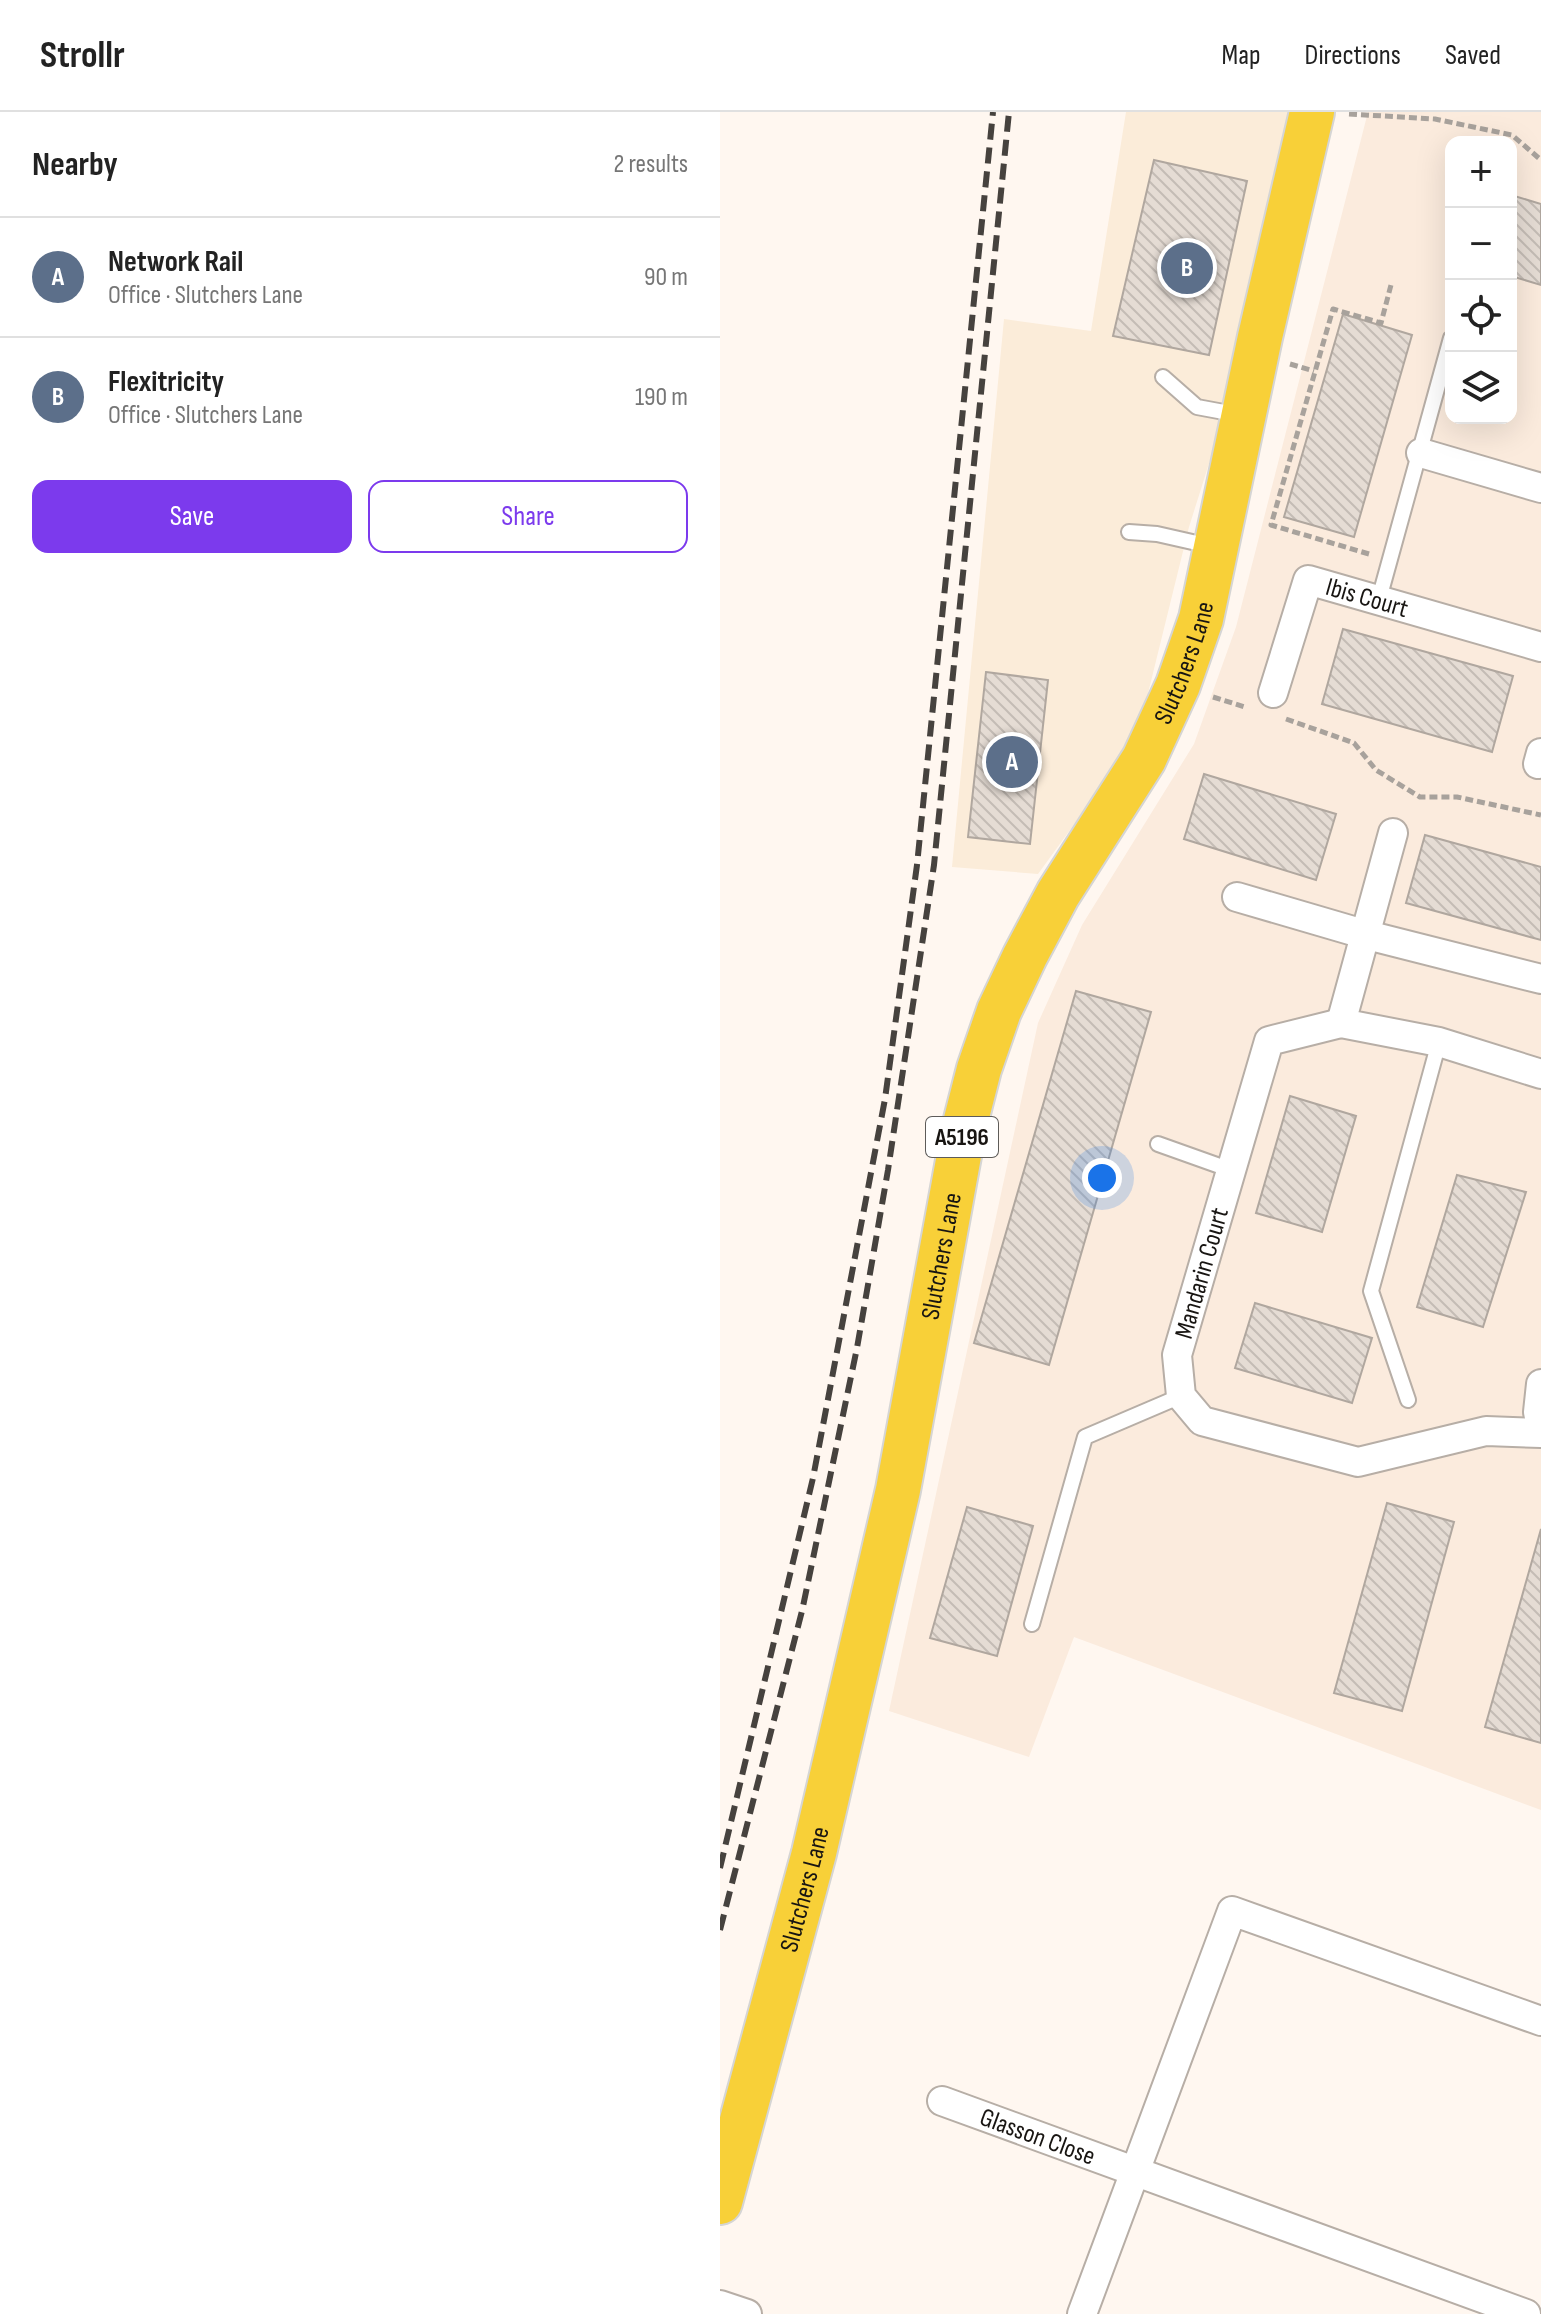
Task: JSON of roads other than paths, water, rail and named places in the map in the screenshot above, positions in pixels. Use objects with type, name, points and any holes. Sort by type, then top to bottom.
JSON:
[{"type":"highway","name":"Slutchers Lane","points":[[720,2202],[814,1853],[898,1490],[964,1128],[979,1069],[999,1011],[1058,894],[1144,759],[1178,685],[1201,619],[1312,112]]},
{"type":"street","points":[[1421,453],[1541,488]]},
{"type":"street","name":"Ibis Court","points":[[1267,706],[1308,580],[1541,647]]},
{"type":"street","points":[[1341,1023],[1393,833]]},
{"type":"street","points":[[1237,897],[1367,935],[1541,979]]},
{"type":"street","name":"Mandarin Court","points":[[1181,1396],[1177,1355],[1269,1041],[1341,1023],[1439,1042],[1541,1074]]},
{"type":"street","points":[[1181,1396],[1202,1421],[1358,1462],[1486,1431],[1541,1430],[1538,1412],[1541,1384]]},
{"type":"street","points":[[1082,2314],[1232,1911],[1541,2021]]},
{"type":"street","name":"Glasson Close","points":[[942,2101],[1526,2314]]},
{"type":"street","points":[[720,2305],[747,2314]]},
{"type":"lane","points":[[1379,599],[1447,352]]},
{"type":"lane","points":[[1163,377],[1197,407],[1244,415]]},
{"type":"lane","points":[[1129,532],[1157,534],[1218,548]]},
{"type":"lane","points":[[1408,1400],[1371,1291],[1439,1042]]},
{"type":"lane","points":[[1158,1144],[1231,1170]]},
{"type":"lane","points":[[1032,1624],[1085,1437],[1181,1396]]},
{"type":"railway","points":[[720,1868],[813,1478],[885,1099],[917,865],[993,112]]},
{"type":"railway","points":[[720,1930],[802,1611],[857,1348],[888,1170],[934,865],[1009,112]]},
{"type":"place","name":"Flexitricity","points":[[1187,268]]},
{"type":"place","name":"Network Rail","points":[[1012,762]]}]
